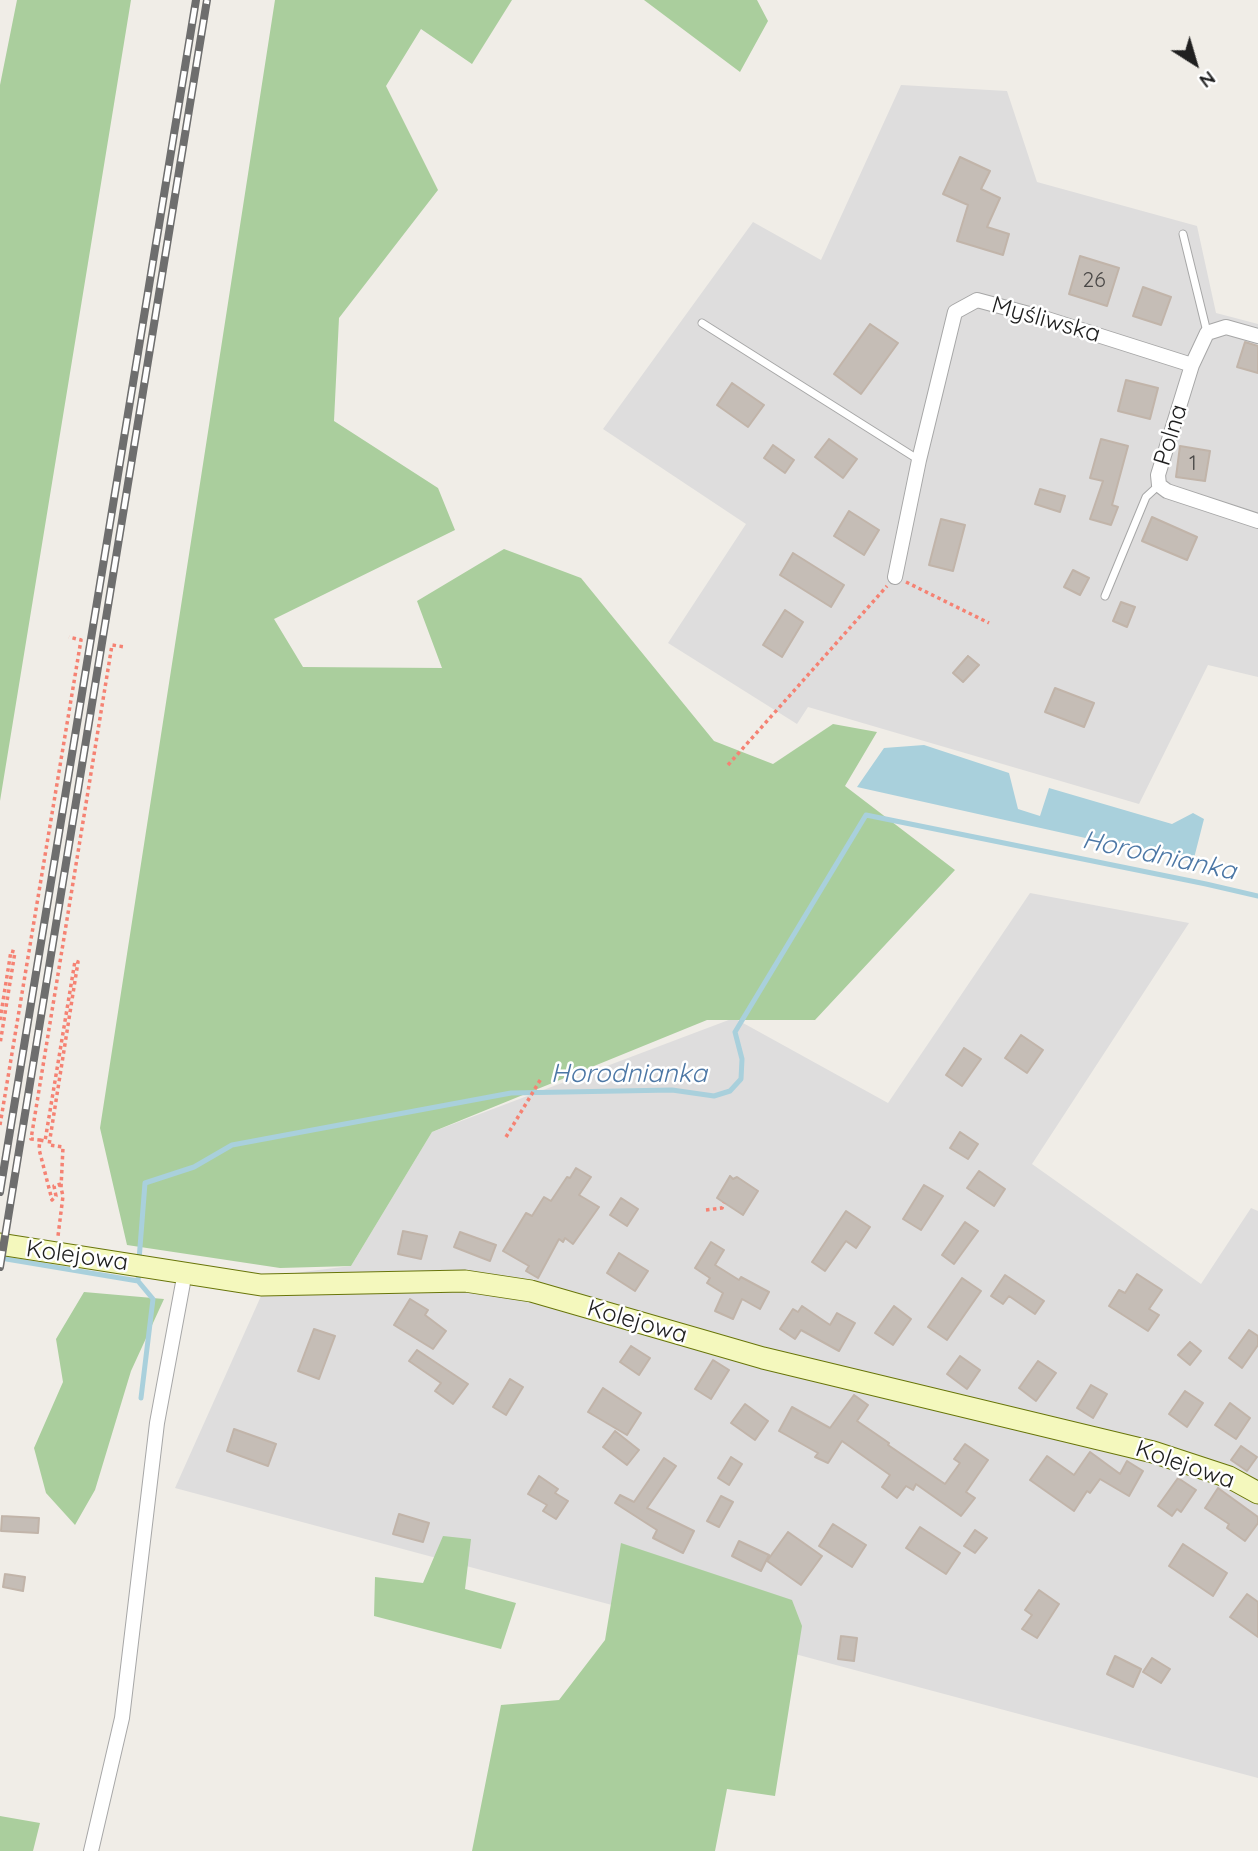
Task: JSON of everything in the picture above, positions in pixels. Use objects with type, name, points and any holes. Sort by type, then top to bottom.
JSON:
[{"type":"street","name":"Myśliwska","points":[[895,577],[919,460],[955,312],[977,300],[1044,318],[1192,365]]},
{"type":"street","points":[[1192,365],[1207,333],[1226,327],[1258,336]]},
{"type":"street","name":"Polna","points":[[1192,365],[1158,475],[1159,485],[1167,491],[1258,521]]},
{"type":"street","name":"Kolejowa","points":[[0,1244],[261,1285],[465,1281],[531,1291],[772,1360],[1153,1452],[1229,1478],[1258,1493]]},
{"type":"street","points":[[91,1851],[122,1718],[157,1423],[185,1272]]},
{"type":"lane","points":[[1184,234],[1207,333]]},
{"type":"lane","points":[[702,323],[919,460]]},
{"type":"lane","points":[[1105,596],[1146,497],[1159,485]]},
{"type":"path","points":[[729,765],[895,577],[989,623]]},
{"type":"path","points":[[0,1125],[81,640],[69,638]]},
{"type":"path","points":[[55,1252],[63,1196],[63,1147],[49,1145],[78,962],[75,961],[45,1141],[32,1139],[112,645],[125,647]]},
{"type":"path","points":[[0,1020],[12,951],[15,951],[0,1044]]},
{"type":"path","points":[[506,1137],[542,1077]]},
{"type":"path","points":[[40,1140],[39,1149],[52,1200],[57,1196],[54,1186],[61,1184]]},
{"type":"path","points":[[706,1210],[722,1208],[724,1203]]},
{"type":"shaded area","points":[[901,85],[1007,91],[1037,182],[1197,226],[1216,313],[1258,324],[1258,677],[1208,665],[1139,804],[808,707],[797,724],[668,643],[746,524],[603,429],[753,222],[821,260]]},
{"type":"shaded area","points":[[1030,893],[1189,923],[1032,1164],[1201,1284],[1251,1208],[1258,1211],[1258,1778],[175,1488],[270,1276],[351,1266],[432,1132],[734,1018],[888,1103]]},
{"type":"green space","points":[[17,0],[131,0],[0,801],[0,85]]},
{"type":"green space","points":[[275,0],[512,0],[472,64],[421,29],[386,86],[438,190],[339,318],[334,421],[438,488],[455,530],[274,619],[303,667],[442,668],[417,601],[504,549],[581,578],[714,741],[773,764],[833,724],[877,732],[845,786],[955,870],[815,1020],[707,1020],[432,1132],[351,1266],[280,1268],[127,1245],[100,1128]]},
{"type":"green space","points":[[644,0],[757,0],[768,21],[740,72]]},
{"type":"green space","points":[[84,1292],[164,1299],[131,1371],[95,1490],[75,1525],[46,1493],[34,1448],[63,1382],[56,1339]]},
{"type":"green space","points":[[443,1536],[471,1539],[465,1589],[516,1603],[501,1649],[374,1616],[375,1577],[423,1583]]},
{"type":"green space","points":[[621,1543],[792,1600],[802,1626],[775,1796],[727,1789],[715,1851],[472,1851],[501,1705],[559,1700],[605,1640]]},
{"type":"green space","points":[[0,1816],[40,1823],[33,1851],[0,1851]]},
{"type":"water","points":[[924,745],[1009,773],[1018,809],[1040,816],[1049,788],[1172,824],[1193,813],[1204,819],[1193,862],[857,787],[884,748]]},
{"type":"building","points":[[960,157],[990,171],[981,189],[1000,198],[987,227],[1009,234],[1003,255],[957,241],[968,205],[943,194]]},
{"type":"building","points":[[1080,256],[1119,268],[1107,306],[1069,294]]},
{"type":"building","points":[[1143,287],[1171,297],[1161,325],[1133,316]]},
{"type":"building","points":[[870,324],[898,343],[861,394],[834,374]]},
{"type":"building","points":[[1245,342],[1258,346],[1258,373],[1237,367]]},
{"type":"building","points":[[1126,380],[1158,388],[1150,419],[1118,411]]},
{"type":"building","points":[[732,383],[764,405],[748,427],[717,405]]},
{"type":"building","points":[[829,439],[857,459],[843,478],[815,457]]},
{"type":"building","points":[[1101,439],[1128,446],[1112,505],[1118,507],[1111,525],[1090,519],[1103,481],[1090,478]]},
{"type":"building","points":[[773,445],[794,460],[785,473],[764,458]]},
{"type":"building","points":[[1180,446],[1210,451],[1205,481],[1176,477]]},
{"type":"building","points":[[1040,489],[1065,496],[1060,512],[1035,504]]},
{"type":"building","points":[[849,511],[879,530],[864,555],[834,536]]},
{"type":"building","points":[[1152,517],[1197,537],[1187,560],[1142,541]]},
{"type":"building","points":[[941,519],[965,525],[953,571],[929,565]]},
{"type":"building","points":[[793,553],[844,585],[831,607],[780,575]]},
{"type":"building","points":[[1073,570],[1089,578],[1080,595],[1064,587]]},
{"type":"building","points":[[1121,602],[1135,607],[1127,627],[1113,621]]},
{"type":"building","points":[[785,610],[803,622],[782,657],[763,645]]},
{"type":"building","points":[[968,656],[979,665],[963,682],[953,673]]},
{"type":"building","points":[[1055,688],[1094,703],[1084,727],[1045,712]]},
{"type":"building","points":[[1021,1035],[1043,1050],[1027,1073],[1005,1058]]},
{"type":"building","points":[[964,1048],[981,1059],[962,1086],[946,1075]]},
{"type":"building","points":[[960,1132],[978,1144],[968,1159],[950,1148]]},
{"type":"building","points":[[576,1168],[591,1177],[579,1195],[599,1207],[573,1244],[565,1238],[563,1242],[559,1239],[538,1278],[526,1271],[529,1266],[503,1251],[526,1213],[532,1216],[544,1197],[551,1201]]},
{"type":"building","points":[[979,1171],[1005,1189],[994,1206],[967,1188]]},
{"type":"building","points":[[730,1176],[733,1179],[737,1177],[758,1191],[743,1215],[717,1198]]},
{"type":"building","points":[[924,1185],[943,1196],[921,1230],[903,1219]]},
{"type":"building","points":[[621,1198],[638,1209],[627,1226],[610,1215]]},
{"type":"building","points":[[846,1211],[870,1227],[856,1248],[846,1241],[825,1271],[812,1262]]},
{"type":"building","points":[[965,1222],[978,1231],[954,1264],[942,1255]]},
{"type":"building","points":[[403,1231],[427,1236],[421,1259],[398,1254]]},
{"type":"building","points":[[460,1232],[496,1245],[490,1261],[454,1247]]},
{"type":"building","points":[[711,1242],[724,1250],[715,1265],[739,1280],[741,1277],[769,1292],[760,1309],[742,1299],[733,1319],[715,1311],[723,1293],[707,1283],[710,1278],[695,1268]]},
{"type":"building","points":[[619,1253],[648,1271],[635,1291],[607,1273]]},
{"type":"building","points":[[1137,1274],[1162,1290],[1149,1309],[1159,1315],[1148,1331],[1109,1306],[1119,1290],[1125,1293]]},
{"type":"building","points":[[1005,1275],[1044,1301],[1035,1314],[1009,1296],[1003,1304],[991,1296]]},
{"type":"building","points":[[962,1278],[981,1291],[947,1340],[928,1327]]},
{"type":"building","points":[[410,1299],[428,1310],[425,1315],[446,1331],[433,1349],[394,1325]]},
{"type":"building","points":[[802,1306],[830,1325],[837,1313],[855,1323],[839,1351],[801,1330],[795,1339],[780,1329],[793,1309],[798,1312]]},
{"type":"building","points":[[894,1306],[911,1319],[893,1345],[875,1333]]},
{"type":"building","points":[[314,1329],[335,1336],[319,1379],[298,1371]]},
{"type":"building","points":[[1249,1330],[1258,1336],[1258,1345],[1242,1368],[1229,1358]]},
{"type":"building","points":[[1190,1342],[1201,1351],[1190,1365],[1178,1355]]},
{"type":"building","points":[[631,1346],[650,1358],[639,1375],[620,1362]]},
{"type":"building","points":[[417,1350],[468,1384],[453,1404],[435,1391],[441,1383],[409,1361]]},
{"type":"building","points":[[960,1356],[980,1370],[967,1389],[947,1374]]},
{"type":"building","points":[[713,1360],[729,1370],[711,1399],[695,1389]]},
{"type":"building","points":[[1038,1361],[1056,1373],[1036,1401],[1019,1388]]},
{"type":"building","points":[[510,1379],[523,1387],[506,1415],[493,1407]]},
{"type":"building","points":[[1091,1385],[1107,1394],[1093,1418],[1077,1408]]},
{"type":"building","points":[[603,1388],[641,1413],[627,1435],[588,1412]]},
{"type":"building","points":[[1185,1391],[1203,1403],[1187,1427],[1169,1414]]},
{"type":"building","points":[[854,1395],[868,1405],[857,1421],[945,1484],[960,1463],[954,1459],[965,1444],[988,1460],[966,1492],[975,1498],[961,1516],[916,1484],[913,1490],[906,1486],[897,1498],[882,1487],[890,1475],[842,1441],[828,1463],[815,1457],[818,1453],[779,1431],[792,1407],[830,1428]]},
{"type":"building","points":[[1230,1403],[1250,1418],[1236,1439],[1215,1425]]},
{"type":"building","points":[[745,1404],[768,1421],[755,1440],[731,1423]]},
{"type":"building","points":[[234,1429],[276,1444],[268,1466],[227,1451]]},
{"type":"building","points":[[615,1431],[639,1450],[627,1465],[603,1447]]},
{"type":"building","points":[[1241,1446],[1257,1457],[1247,1471],[1231,1460]]},
{"type":"building","points":[[1090,1452],[1120,1474],[1127,1461],[1143,1471],[1129,1496],[1100,1479],[1090,1493],[1087,1491],[1074,1511],[1030,1480],[1047,1456],[1074,1475]]},
{"type":"building","points":[[731,1457],[742,1464],[729,1485],[718,1478]]},
{"type":"building","points":[[664,1458],[676,1466],[647,1508],[694,1531],[683,1553],[653,1538],[657,1530],[615,1503],[620,1495],[634,1502]]},
{"type":"building","points":[[539,1476],[558,1489],[555,1493],[568,1501],[556,1519],[543,1511],[547,1505],[528,1494]]},
{"type":"building","points":[[1178,1478],[1196,1490],[1181,1512],[1177,1509],[1172,1516],[1158,1506]]},
{"type":"building","points":[[1218,1488],[1258,1517],[1258,1523],[1245,1541],[1227,1528],[1229,1524],[1205,1508]]},
{"type":"building","points":[[721,1496],[733,1502],[719,1527],[707,1521]]},
{"type":"building","points":[[399,1514],[429,1523],[423,1542],[393,1534]]},
{"type":"building","points":[[2,1516],[39,1518],[38,1533],[1,1531]]},
{"type":"building","points":[[833,1524],[866,1545],[852,1567],[819,1546]]},
{"type":"building","points":[[920,1527],[960,1553],[946,1574],[906,1548]]},
{"type":"building","points":[[975,1530],[987,1538],[975,1553],[964,1546]]},
{"type":"building","points":[[788,1532],[822,1556],[801,1585],[767,1561]]},
{"type":"building","points":[[739,1541],[769,1555],[761,1571],[732,1556]]},
{"type":"building","points":[[1183,1544],[1227,1573],[1213,1596],[1169,1566]]},
{"type":"building","points":[[5,1574],[25,1577],[23,1591],[3,1587]]},
{"type":"building","points":[[1039,1590],[1059,1604],[1037,1638],[1022,1629],[1032,1615],[1025,1610]]},
{"type":"building","points":[[1247,1594],[1258,1602],[1258,1637],[1230,1617]]},
{"type":"building","points":[[841,1636],[857,1638],[854,1661],[838,1659]]},
{"type":"building","points":[[1115,1656],[1141,1669],[1133,1687],[1107,1674]]},
{"type":"building","points":[[1152,1658],[1170,1669],[1161,1683],[1143,1672]]},
{"type":"waterway","name":"Horodnianka","points":[[139,1260],[145,1183],[194,1167],[232,1145],[511,1093],[672,1090],[714,1096],[730,1091],[741,1079],[742,1059],[735,1032],[866,815],[1258,896]]},
{"type":"waterway","name":"Horodnianka","points":[[0,1258],[138,1281],[139,1269]]},
{"type":"waterway","points":[[138,1281],[153,1299],[141,1398]]},
{"type":"railway","points":[[0,1192],[196,0]]},
{"type":"railway","points":[[0,1267],[207,0]]}]
